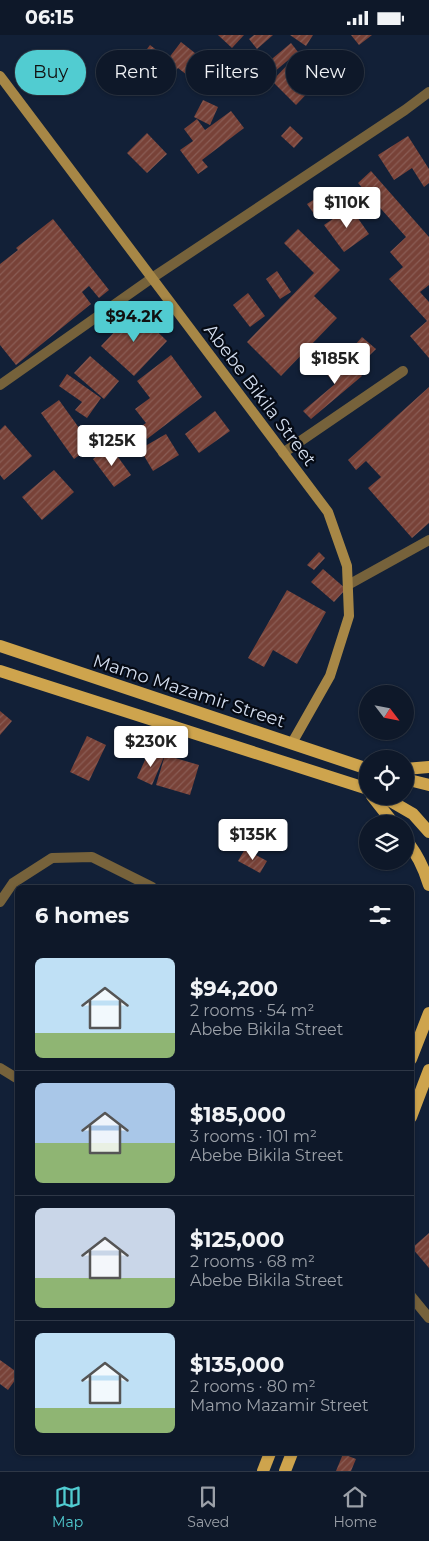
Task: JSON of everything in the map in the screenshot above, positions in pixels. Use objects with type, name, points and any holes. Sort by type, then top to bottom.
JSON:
[{"type":"main road","name":"Abebe Bikila Street","points":[[0,76],[328,512],[347,566],[349,616],[330,676],[292,743]]},
{"type":"main road","name":"Mamo Mazamir Street","points":[[0,646],[359,766]]},
{"type":"main road","points":[[0,671],[251,751],[359,788]]},
{"type":"main road","points":[[251,751],[257,732]]},
{"type":"main road","points":[[414,768],[429,767]]},
{"type":"main road","points":[[414,781],[429,785]]},
{"type":"main road","points":[[379,805],[387,815]]},
{"type":"main road","points":[[398,805],[413,814],[429,832]]},
{"type":"main road","points":[[414,851],[426,873],[429,885]]},
{"type":"main road","points":[[414,1051],[429,1013]]},
{"type":"main road","points":[[414,1109],[429,1070]]},
{"type":"main road","points":[[263,1471],[269,1455]]},
{"type":"main road","points":[[285,1471],[291,1455]]},
{"type":"street","points":[[0,385],[152,278],[405,110],[429,92]]},
{"type":"street","points":[[284,453],[403,371]]},
{"type":"street","points":[[348,585],[429,540]]},
{"type":"street","points":[[0,902],[13,883],[52,858],[92,857],[148,885]]},
{"type":"street","points":[[0,1068],[15,1077]]},
{"type":"street","points":[[414,1300],[429,1318]]},
{"type":"building","points":[[218,35],[244,35],[232,48]]},
{"type":"building","points":[[254,35],[273,35],[257,49],[249,39]]},
{"type":"building","points":[[290,35],[313,35],[306,46]]},
{"type":"building","points":[[351,35],[372,35],[359,45]]},
{"type":"building","points":[[181,42],[191,50],[186,50],[186,74],[178,68],[176,70],[175,50]]},
{"type":"building","points":[[291,43],[296,50],[286,50],[286,62],[276,70],[276,56]]},
{"type":"building","points":[[150,45],[156,50],[146,50]]},
{"type":"building","points":[[286,66],[286,95],[276,85],[276,77]]},
{"type":"building","points":[[286,95],[306,95],[296,105]]},
{"type":"building","points":[[203,100],[218,107],[210,125],[194,117]]},
{"type":"building","points":[[231,111],[244,128],[202,160],[208,167],[198,174],[180,150],[193,141],[184,129],[197,119],[205,130]]},
{"type":"building","points":[[290,126],[303,138],[294,148],[281,136]]},
{"type":"building","points":[[147,133],[167,154],[147,173],[127,153]]},
{"type":"building","points":[[408,136],[429,169],[429,183],[424,187],[412,168],[394,180],[378,155]]},
{"type":"building","points":[[371,171],[429,237],[429,285],[420,292],[429,302],[429,358],[410,336],[427,321],[389,279],[403,267],[390,252],[406,237],[358,183]]},
{"type":"building","points":[[321,195],[330,209],[317,218],[307,204]]},
{"type":"building","points":[[350,207],[369,234],[344,252],[324,225]]},
{"type":"building","points":[[53,219],[109,290],[99,298],[89,286],[82,292],[91,304],[16,365],[0,345],[0,264],[18,250],[16,248]]},
{"type":"building","points":[[298,229],[340,270],[314,296],[337,318],[281,376],[247,342],[314,273],[284,243]]},
{"type":"building","points":[[277,271],[291,292],[280,299],[266,279]]},
{"type":"building","points":[[248,293],[265,316],[250,327],[233,305]]},
{"type":"building","points":[[135,310],[167,341],[134,376],[101,346]]},
{"type":"building","points":[[362,337],[376,349],[367,358],[354,346]]},
{"type":"building","points":[[171,355],[202,397],[147,439],[139,428],[146,423],[135,409],[150,398],[137,381]]},
{"type":"building","points":[[345,355],[362,376],[311,419],[303,411],[335,384],[325,372]]},
{"type":"building","points":[[90,356],[119,381],[104,399],[74,373]]},
{"type":"building","points":[[67,374],[101,398],[87,418],[75,410],[82,402],[59,386]]},
{"type":"building","points":[[429,387],[429,523],[412,538],[368,488],[381,477],[366,461],[356,470],[348,460]]},
{"type":"building","points":[[59,400],[92,446],[74,459],[41,413]]},
{"type":"building","points":[[215,411],[230,431],[199,453],[185,434]]},
{"type":"building","points":[[5,425],[32,456],[4,480],[0,475],[0,430]]},
{"type":"building","points":[[166,434],[179,455],[153,471],[140,449]]},
{"type":"building","points":[[110,446],[131,475],[114,487],[93,459]]},
{"type":"building","points":[[54,470],[74,492],[42,520],[22,497]]},
{"type":"building","points":[[319,552],[325,558],[314,570],[307,565]]},
{"type":"building","points":[[323,569],[346,589],[334,602],[311,582]]},
{"type":"building","points":[[287,590],[326,612],[297,664],[273,650],[264,667],[248,658]]},
{"type":"building","points":[[0,711],[12,721],[0,735]]},
{"type":"building","points":[[87,736],[106,745],[89,781],[70,772]]},
{"type":"building","points":[[149,751],[164,757],[152,785],[137,778]]},
{"type":"building","points":[[165,755],[199,765],[190,795],[156,785]]},
{"type":"building","points":[[245,849],[267,861],[260,873],[238,861]]},
{"type":"building","points":[[429,1233],[429,1268],[414,1250],[414,1246]]},
{"type":"building","points":[[0,1360],[15,1371],[15,1380],[8,1390],[0,1384]]},
{"type":"building","points":[[343,1455],[356,1459],[351,1471],[336,1471]]}]
